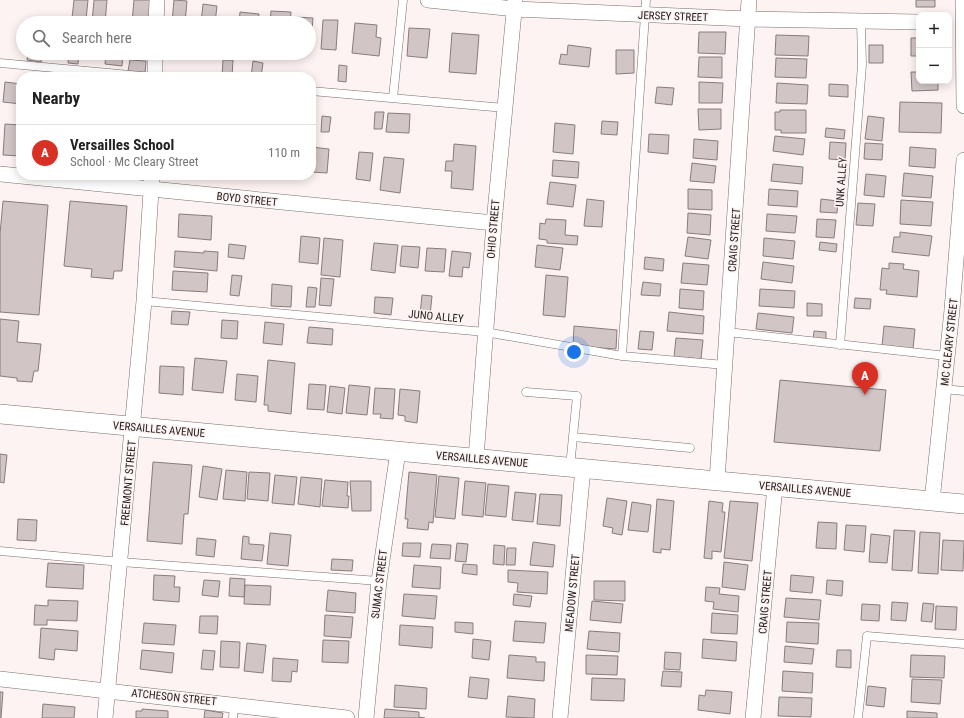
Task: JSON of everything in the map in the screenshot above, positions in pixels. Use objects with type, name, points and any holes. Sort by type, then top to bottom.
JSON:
[{"type":"street","points":[[156,16],[157,0]]},
{"type":"street","name":"JERSEY STREET","points":[[428,0],[646,15],[749,19],[916,22]]},
{"type":"street","name":"CRAIG STREET","points":[[718,481],[749,19],[749,0]]},
{"type":"street","points":[[963,0],[956,22],[964,106]]},
{"type":"street","name":"OHIO STREET","points":[[476,458],[494,223],[515,5]]},
{"type":"street","points":[[154,72],[155,60]]},
{"type":"street","name":"MC CLEARY STREET","points":[[932,501],[947,356],[958,310],[964,160]]},
{"type":"street","name":"BOYD STREET","points":[[0,174],[16,175]]},
{"type":"street","name":"BOYD STREET","points":[[113,180],[151,182],[494,223]]},
{"type":"street","name":"FREEMONT STREET","points":[[105,718],[121,562],[144,301],[151,182]]},
{"type":"street","name":"VERSAILLES AVENUE","points":[[0,414],[964,504]]},
{"type":"street","name":"SUMAC STREET","points":[[366,718],[379,581],[398,451]]},
{"type":"street","name":"MEADOW STREET","points":[[560,718],[576,468]]},
{"type":"street","name":"CRAIG STREET","points":[[753,718],[775,486]]},
{"type":"street","name":"ATCHESON STREET","points":[[0,679],[108,690],[234,711],[347,718]]},
{"type":"lane","points":[[393,98],[403,0]]},
{"type":"lane","points":[[622,356],[646,0]]},
{"type":"lane","name":"UNK ALLEY","points":[[840,345],[862,65],[861,20]]},
{"type":"lane","points":[[0,63],[98,72]]},
{"type":"lane","points":[[316,91],[505,108]]},
{"type":"lane","name":"JUNO ALLEY","points":[[144,301],[485,332],[622,356],[725,365]]},
{"type":"lane","points":[[728,332],[947,356]]},
{"type":"lane","points":[[944,389],[964,391]]},
{"type":"lane","points":[[526,392],[577,396],[573,437],[576,468]]},
{"type":"lane","points":[[573,437],[690,448]]},
{"type":"lane","points":[[0,551],[121,562],[379,581]]},
{"type":"lane","points":[[858,718],[867,636],[964,644]]},
{"type":"building","points":[[74,0],[88,0],[86,16],[72,16]]},
{"type":"building","points":[[94,0],[107,0],[106,16],[93,16]]},
{"type":"building","points":[[134,0],[151,0],[150,16],[133,16]]},
{"type":"building","points":[[174,0],[187,1],[186,16],[173,16]]},
{"type":"building","points":[[916,0],[935,0],[935,7],[916,7]]},
{"type":"building","points":[[203,4],[217,6],[216,16],[202,16]]},
{"type":"building","points":[[271,11],[291,12],[291,16],[271,16]]},
{"type":"building","points":[[240,12],[259,14],[259,16],[240,16]]},
{"type":"building","points":[[323,20],[338,20],[336,50],[321,49]]},
{"type":"building","points":[[355,23],[377,25],[376,37],[381,38],[379,56],[352,53]]},
{"type":"building","points":[[409,28],[430,29],[427,58],[407,56]]},
{"type":"building","points":[[699,32],[726,32],[725,54],[698,53]]},
{"type":"building","points":[[452,33],[479,35],[476,74],[449,72]]},
{"type":"building","points":[[776,35],[809,36],[808,56],[775,55]]},
{"type":"building","points":[[911,38],[916,38],[916,56],[911,56]]},
{"type":"building","points":[[568,45],[591,48],[589,67],[559,64],[561,54],[567,55]]},
{"type":"building","points":[[869,45],[883,45],[883,63],[869,63]]},
{"type":"building","points":[[616,50],[634,50],[634,73],[616,74]]},
{"type":"building","points":[[699,57],[722,57],[722,78],[698,77]]},
{"type":"building","points":[[776,58],[807,59],[806,78],[775,77]]},
{"type":"building","points":[[27,60],[41,60],[41,62]]},
{"type":"building","points":[[68,60],[78,60],[78,64],[68,63]]},
{"type":"building","points":[[105,60],[122,60],[122,66],[105,64]]},
{"type":"building","points":[[130,60],[146,61],[145,72],[128,71]]},
{"type":"building","points":[[223,60],[233,60],[232,72],[222,72]]},
{"type":"building","points":[[253,61],[263,63],[262,72],[252,72]]},
{"type":"building","points":[[339,65],[347,66],[346,82],[338,81]]},
{"type":"building","points":[[911,72],[916,72],[916,84],[938,84],[938,90],[912,91]]},
{"type":"building","points":[[5,82],[16,83],[16,103],[3,102]]},
{"type":"building","points":[[699,82],[723,83],[722,103],[699,103]]},
{"type":"building","points":[[777,83],[808,85],[807,104],[776,103]]},
{"type":"building","points":[[829,84],[848,85],[848,97],[829,96]]},
{"type":"building","points":[[657,87],[674,88],[672,105],[655,103]]},
{"type":"building","points":[[900,102],[942,103],[941,133],[899,132]]},
{"type":"building","points":[[698,109],[721,109],[721,129],[699,130]]},
{"type":"building","points":[[780,110],[806,110],[806,133],[781,133],[781,130],[775,130],[775,112],[780,112]]},
{"type":"building","points":[[375,112],[384,112],[382,129],[374,129]]},
{"type":"building","points":[[388,113],[410,114],[409,133],[386,132]]},
{"type":"building","points":[[322,116],[331,117],[329,132],[321,132]]},
{"type":"building","points":[[868,116],[884,118],[882,141],[865,139]]},
{"type":"building","points":[[602,121],[618,122],[617,135],[601,134]]},
{"type":"building","points":[[555,123],[575,125],[573,154],[553,152]]},
{"type":"building","points":[[5,124],[16,125],[16,156],[3,155]]},
{"type":"building","points":[[826,128],[845,130],[844,139],[825,137]]},
{"type":"building","points":[[649,134],[669,135],[668,154],[648,152]]},
{"type":"building","points":[[775,136],[805,139],[803,155],[773,151]]},
{"type":"building","points":[[694,139],[718,141],[717,160],[693,158]]},
{"type":"building","points":[[830,142],[846,143],[845,160],[829,159]]},
{"type":"building","points":[[865,143],[883,144],[882,160],[864,159]]},
{"type":"building","points":[[454,144],[476,146],[473,190],[451,188],[452,171],[445,171],[446,161],[453,161]]},
{"type":"building","points":[[910,147],[936,149],[935,168],[909,166]]},
{"type":"building","points":[[316,148],[329,149],[327,173],[316,172]]},
{"type":"building","points":[[359,152],[373,153],[370,181],[356,179]]},
{"type":"building","points":[[384,157],[404,159],[400,193],[380,190]]},
{"type":"building","points":[[553,160],[579,162],[578,178],[552,176]]},
{"type":"building","points":[[692,163],[716,166],[714,183],[690,181]]},
{"type":"building","points":[[773,164],[803,167],[802,184],[771,181]]},
{"type":"building","points":[[904,173],[933,176],[931,198],[902,196]]},
{"type":"building","points":[[866,174],[886,176],[884,197],[864,195]]},
{"type":"building","points":[[550,182],[576,185],[573,207],[547,204]]},
{"type":"building","points":[[688,189],[712,190],[712,210],[688,209]]},
{"type":"building","points":[[769,189],[798,191],[797,207],[768,205]]},
{"type":"building","points":[[587,199],[604,201],[602,227],[584,226]]},
{"type":"building","points":[[821,199],[838,201],[837,213],[820,212]]},
{"type":"building","points":[[901,200],[933,202],[931,226],[900,224]]},
{"type":"building","points":[[3,201],[48,205],[39,315],[0,312],[0,234]]},
{"type":"building","points":[[70,201],[127,206],[122,271],[114,271],[113,279],[91,277],[92,269],[64,266]]},
{"type":"building","points":[[858,203],[875,204],[873,226],[856,225]]},
{"type":"building","points":[[688,213],[711,215],[710,235],[687,233]]},
{"type":"building","points":[[179,214],[212,216],[211,240],[178,237]]},
{"type":"building","points":[[767,214],[797,216],[795,233],[766,231]]},
{"type":"building","points":[[546,219],[566,220],[565,235],[578,236],[577,245],[547,243],[547,240],[539,239],[540,223],[545,224]]},
{"type":"building","points":[[817,219],[836,220],[834,238],[816,237]]},
{"type":"building","points":[[900,232],[932,236],[929,256],[892,252],[894,237],[900,237]]},
{"type":"building","points":[[301,236],[320,238],[318,264],[299,262]]},
{"type":"building","points":[[688,237],[711,240],[708,259],[685,256]]},
{"type":"building","points":[[324,238],[343,240],[340,277],[321,275]]},
{"type":"building","points":[[764,238],[795,241],[793,259],[763,256]]},
{"type":"building","points":[[820,242],[837,244],[836,252],[819,250]]},
{"type":"building","points":[[374,243],[398,245],[395,273],[371,270]]},
{"type":"building","points":[[229,244],[246,246],[244,259],[228,257]]},
{"type":"building","points":[[537,245],[563,248],[560,270],[535,267]]},
{"type":"building","points":[[402,246],[420,247],[418,268],[400,266]]},
{"type":"building","points":[[427,248],[446,249],[444,272],[425,271]]},
{"type":"building","points":[[175,251],[204,253],[204,251],[218,252],[217,271],[174,267]]},
{"type":"building","points":[[452,251],[471,253],[469,268],[463,267],[462,277],[449,276]]},
{"type":"building","points":[[645,257],[664,259],[663,271],[644,269]]},
{"type":"building","points":[[763,262],[794,266],[792,283],[761,279]]},
{"type":"building","points":[[683,263],[709,265],[707,285],[681,283]]},
{"type":"building","points":[[889,263],[904,264],[903,269],[919,271],[917,297],[886,294],[887,290],[880,290],[882,268],[889,269]]},
{"type":"building","points":[[173,271],[208,273],[207,292],[172,290]]},
{"type":"building","points":[[232,275],[242,276],[239,296],[230,295]]},
{"type":"building","points":[[546,275],[568,277],[565,317],[543,315]]},
{"type":"building","points":[[321,278],[334,279],[331,306],[319,305]]},
{"type":"building","points":[[643,282],[661,284],[660,296],[641,295]]},
{"type":"building","points":[[272,284],[292,286],[291,307],[271,306]]},
{"type":"building","points":[[308,287],[317,288],[315,307],[306,307]]},
{"type":"building","points":[[680,289],[704,291],[703,310],[679,308]]},
{"type":"building","points":[[760,289],[795,291],[794,308],[759,306]]},
{"type":"building","points":[[422,295],[432,296],[430,316],[420,315]]},
{"type":"building","points":[[375,297],[393,298],[391,315],[374,313]]},
{"type":"building","points":[[855,298],[871,299],[870,309],[854,308]]},
{"type":"building","points":[[807,303],[822,304],[822,316],[807,316]]},
{"type":"building","points":[[172,311],[190,312],[188,325],[171,324]]},
{"type":"building","points":[[669,312],[704,316],[703,334],[667,331]]},
{"type":"building","points":[[758,313],[794,317],[792,333],[756,329]]},
{"type":"building","points":[[0,319],[19,321],[17,342],[41,344],[38,371],[34,371],[32,382],[17,381],[17,378],[0,376]]},
{"type":"building","points":[[222,320],[238,321],[237,339],[221,338]]},
{"type":"building","points":[[265,322],[284,324],[282,345],[263,343]]},
{"type":"building","points":[[574,326],[617,330],[616,349],[573,346]]},
{"type":"building","points":[[884,326],[915,329],[913,349],[882,346]]},
{"type":"building","points":[[309,327],[333,329],[332,345],[307,343]]},
{"type":"building","points":[[640,331],[654,332],[652,350],[638,349]]},
{"type":"building","points":[[814,331],[826,332],[826,341],[813,340]]},
{"type":"building","points":[[676,338],[703,340],[701,359],[674,357]]},
{"type":"building","points":[[195,358],[227,361],[223,393],[192,390]]},
{"type":"building","points":[[268,360],[295,363],[291,414],[268,411],[268,405],[264,405]]},
{"type":"building","points":[[160,366],[184,367],[183,395],[159,393]]},
{"type":"building","points":[[237,374],[258,376],[256,402],[235,400]]},
{"type":"building","points":[[780,380],[886,390],[880,451],[774,442]]},
{"type":"building","points":[[309,384],[326,385],[324,410],[307,409]]},
{"type":"building","points":[[349,385],[370,387],[367,415],[346,413]]},
{"type":"building","points":[[330,386],[345,388],[342,414],[327,412]]},
{"type":"building","points":[[375,388],[395,389],[393,419],[380,418],[381,414],[373,414]]},
{"type":"building","points":[[400,389],[420,391],[417,423],[405,421],[405,416],[398,415]]},
{"type":"building","points":[[0,454],[7,455],[4,483],[0,482]]},
{"type":"building","points":[[153,462],[192,465],[188,514],[184,514],[182,544],[147,541]]},
{"type":"building","points":[[203,466],[222,469],[217,500],[199,497]]},
{"type":"building","points":[[226,470],[247,472],[245,501],[223,499]]},
{"type":"building","points":[[249,472],[270,473],[268,501],[247,499]]},
{"type":"building","points":[[409,472],[437,475],[433,523],[429,522],[428,530],[407,528],[408,519],[405,519]]},
{"type":"building","points":[[275,475],[297,477],[294,505],[272,503]]},
{"type":"building","points":[[439,476],[459,478],[455,519],[435,517]]},
{"type":"building","points":[[301,477],[322,479],[320,507],[298,504]]},
{"type":"building","points":[[325,480],[348,482],[348,508],[322,506]]},
{"type":"building","points":[[350,481],[371,481],[371,511],[352,511]]},
{"type":"building","points":[[465,481],[486,483],[483,517],[462,515]]},
{"type":"building","points":[[488,484],[509,486],[506,517],[485,515]]},
{"type":"building","points":[[515,492],[536,494],[533,522],[512,520]]},
{"type":"building","points":[[540,494],[562,495],[560,526],[537,524]]},
{"type":"building","points":[[607,498],[627,501],[622,535],[612,533],[613,528],[603,526]]},
{"type":"building","points":[[657,499],[674,501],[670,550],[661,549],[661,553],[653,552]]},
{"type":"building","points":[[709,501],[723,503],[722,512],[725,512],[721,552],[712,551],[712,559],[704,558]]},
{"type":"building","points":[[730,501],[758,503],[752,561],[724,558]]},
{"type":"building","points":[[632,502],[651,505],[648,532],[628,530]]},
{"type":"building","points":[[18,519],[37,520],[36,541],[17,540]]},
{"type":"building","points":[[818,522],[837,523],[836,549],[816,548]]},
{"type":"building","points":[[846,525],[866,526],[864,552],[844,550]]},
{"type":"building","points":[[894,530],[915,531],[912,571],[892,570]]},
{"type":"building","points":[[920,532],[940,533],[938,574],[918,573]]},
{"type":"building","points":[[270,533],[291,535],[288,566],[267,564]]},
{"type":"building","points":[[871,534],[890,536],[887,563],[869,562]]},
{"type":"building","points":[[243,536],[249,537],[249,544],[264,545],[262,561],[241,559]]},
{"type":"building","points":[[197,538],[216,540],[214,557],[196,555]]},
{"type":"building","points":[[943,540],[964,541],[963,571],[941,570]]},
{"type":"building","points":[[533,542],[555,545],[553,567],[530,565]]},
{"type":"building","points":[[403,543],[421,543],[420,557],[402,556]]},
{"type":"building","points":[[457,543],[468,544],[466,562],[455,561]]},
{"type":"building","points":[[432,544],[451,545],[450,559],[430,558]]},
{"type":"building","points":[[494,545],[505,546],[504,565],[493,564]]},
{"type":"building","points":[[507,548],[516,548],[515,565],[506,565]]},
{"type":"building","points":[[332,559],[353,560],[352,571],[331,570]]},
{"type":"building","points":[[724,562],[748,565],[745,590],[722,587]]},
{"type":"building","points":[[48,563],[84,565],[83,589],[46,587]]},
{"type":"building","points":[[463,564],[477,565],[477,575],[462,573]]},
{"type":"building","points":[[414,565],[441,567],[440,589],[412,587]]},
{"type":"building","points":[[508,570],[548,572],[547,594],[517,592],[518,583],[508,582]]},
{"type":"building","points":[[154,575],[175,576],[174,587],[180,587],[179,602],[153,600]]},
{"type":"building","points":[[791,575],[814,577],[812,593],[790,591]]},
{"type":"building","points":[[230,578],[245,579],[244,597],[229,596]]},
{"type":"building","points":[[204,580],[220,581],[218,597],[202,595]]},
{"type":"building","points":[[827,580],[843,581],[842,596],[826,594]]},
{"type":"building","points":[[594,581],[625,581],[625,601],[594,600]]},
{"type":"building","points":[[245,585],[271,586],[270,605],[244,604]]},
{"type":"building","points":[[706,587],[720,588],[719,594],[739,596],[738,612],[713,609],[714,602],[705,601]]},
{"type":"building","points":[[328,590],[356,593],[355,613],[326,611]]},
{"type":"building","points":[[404,594],[437,596],[435,619],[402,616]]},
{"type":"building","points":[[514,594],[532,596],[530,607],[513,605]]},
{"type":"building","points":[[786,598],[821,600],[819,620],[784,617]]},
{"type":"building","points":[[48,600],[78,601],[77,621],[47,620],[47,625],[34,625],[35,605],[48,606]]},
{"type":"building","points":[[592,601],[623,604],[621,623],[590,620]]},
{"type":"building","points":[[892,602],[908,603],[906,621],[891,620]]},
{"type":"building","points":[[923,603],[934,604],[932,622],[921,621]]},
{"type":"building","points":[[862,604],[880,605],[879,621],[861,620]]},
{"type":"building","points":[[936,606],[957,607],[956,630],[935,629]]},
{"type":"building","points":[[712,613],[738,615],[737,634],[711,633]]},
{"type":"building","points":[[325,615],[353,617],[351,638],[324,636]]},
{"type":"building","points":[[200,616],[218,616],[217,634],[199,633]]},
{"type":"building","points":[[515,621],[546,623],[544,643],[513,641]]},
{"type":"building","points":[[455,622],[473,623],[473,634],[455,632]]},
{"type":"building","points":[[787,622],[819,623],[818,644],[786,642]]},
{"type":"building","points":[[144,623],[176,625],[174,645],[142,643]]},
{"type":"building","points":[[400,625],[433,627],[432,648],[399,645]]},
{"type":"building","points":[[41,628],[78,631],[77,651],[55,649],[54,660],[39,658]]},
{"type":"building","points":[[589,631],[620,633],[619,652],[587,649]]},
{"type":"building","points":[[473,639],[491,641],[489,660],[472,658]]},
{"type":"building","points":[[703,639],[737,642],[736,661],[702,658]]},
{"type":"building","points":[[323,640],[349,641],[348,663],[322,662]]},
{"type":"building","points":[[221,641],[240,642],[239,668],[220,667]]},
{"type":"building","points":[[247,643],[266,645],[263,673],[244,671]]},
{"type":"building","points":[[785,646],[814,649],[812,664],[784,662]]},
{"type":"building","points":[[142,650],[174,653],[172,673],[140,669]]},
{"type":"building","points":[[203,650],[215,651],[213,670],[201,669]]},
{"type":"building","points":[[837,650],[851,650],[851,668],[836,667]]},
{"type":"building","points":[[665,652],[681,653],[680,670],[664,669]]},
{"type":"building","points":[[509,655],[536,657],[536,662],[545,662],[544,681],[507,678]]},
{"type":"building","points":[[586,655],[618,656],[617,675],[586,674]]},
{"type":"building","points":[[911,655],[945,656],[944,678],[910,677]]},
{"type":"building","points":[[273,658],[298,660],[297,672],[292,671],[291,682],[272,681]]},
{"type":"building","points":[[663,671],[682,672],[681,687],[661,686]]},
{"type":"building","points":[[783,671],[813,673],[812,693],[782,691]]},
{"type":"building","points":[[470,677],[489,679],[487,699],[468,697]]},
{"type":"building","points":[[592,678],[625,679],[624,701],[591,700]]},
{"type":"building","points":[[912,679],[942,680],[940,704],[911,702]]},
{"type":"building","points":[[395,685],[427,688],[426,709],[394,707]]},
{"type":"building","points":[[868,686],[886,688],[884,707],[866,705]]},
{"type":"building","points":[[706,690],[732,692],[730,714],[698,710],[699,695],[705,696]]},
{"type":"building","points":[[0,692],[3,692],[1,718],[0,718]]},
{"type":"building","points":[[508,696],[535,699],[534,718],[506,717]]},
{"type":"building","points":[[779,697],[812,698],[811,717],[778,716]]},
{"type":"building","points":[[43,704],[75,707],[74,718],[42,718]]},
{"type":"building","points":[[142,709],[168,711],[168,718],[136,718],[136,711],[142,711]]},
{"type":"building","points":[[385,709],[419,712],[419,717],[425,718],[384,718]]},
{"type":"building","points":[[205,710],[223,713],[222,718],[204,718]]},
{"type":"building","points":[[907,711],[937,713],[937,718],[907,718]]},
{"type":"place","name":"Versailles School","points":[[865,395]]}]
